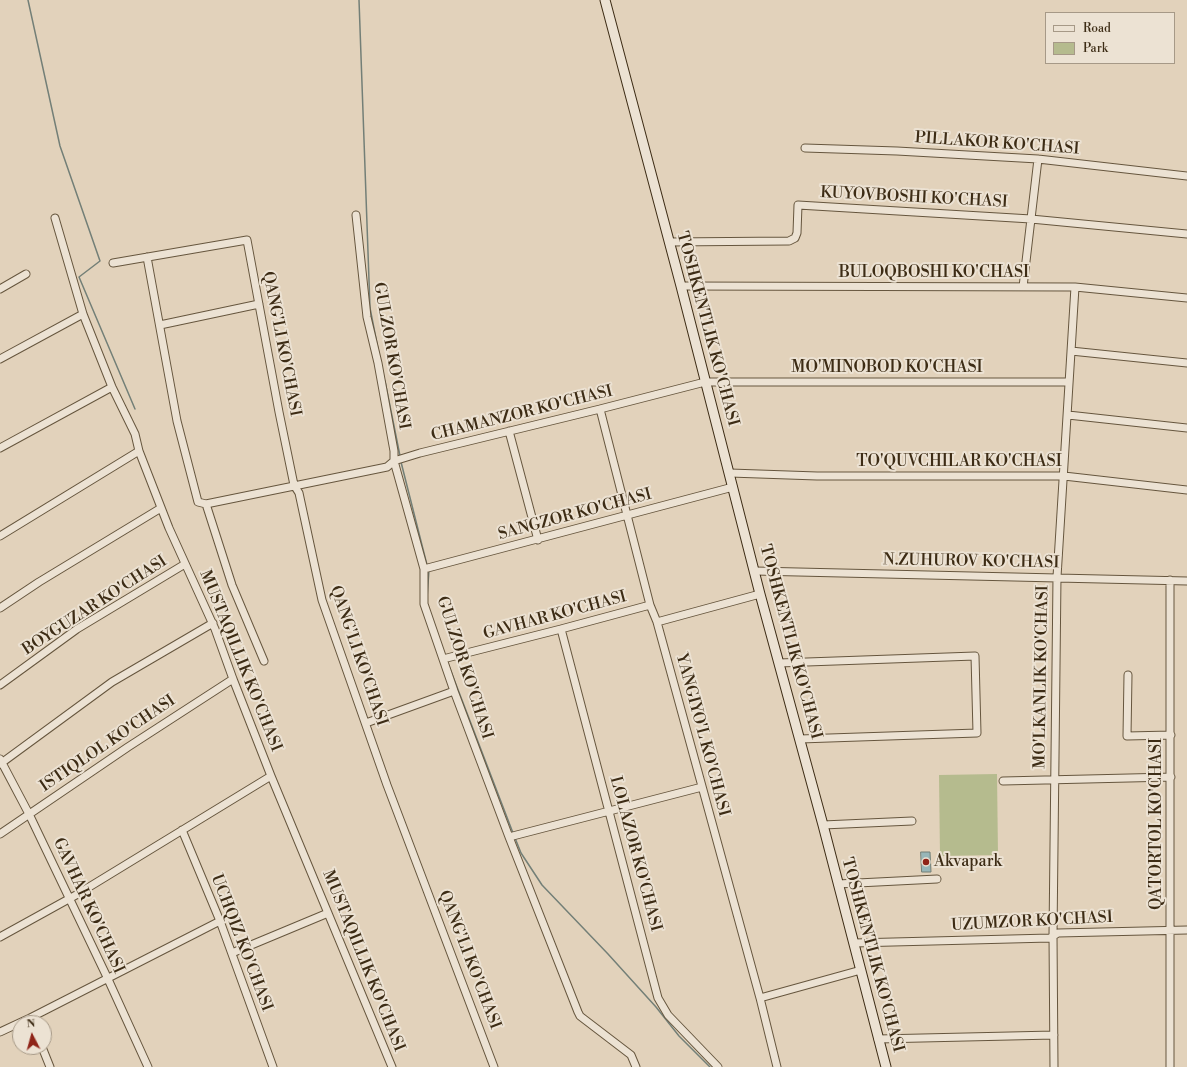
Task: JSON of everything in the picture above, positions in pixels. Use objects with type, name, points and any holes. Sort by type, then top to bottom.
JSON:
[{"type":"main road","name":"TOSHKENTLIK KO'CHASI","points":[[605,0],[681,286],[760,594],[823,825],[886,1067]]},
{"type":"street","name":"PILLAKOR KO'CHASI","points":[[805,148],[897,151],[1038,159],[1187,176]]},
{"type":"street","points":[[1022,287],[1038,159]]},
{"type":"street","name":"KUYOVBOSHI KO'CHASI","points":[[669,242],[789,241],[795,238],[797,232],[798,205],[1031,219],[1187,234]]},
{"type":"street","name":"GULZOR KO'CHASI","points":[[356,215],[367,317],[378,363],[394,452],[394,461],[424,569],[424,604],[454,691],[509,837],[578,1012],[580,1016],[630,1055],[636,1067]]},
{"type":"street","name":"MUSTAQILLIK KO'CHASI","points":[[55,218],[84,314],[112,387],[135,434],[139,451],[161,508],[185,564],[213,623],[271,776],[392,1067]]},
{"type":"street","name":"QANG'LI KO'CHASI","points":[[147,257],[247,240],[294,485],[299,493],[322,600],[390,792],[494,1067]]},
{"type":"street","points":[[113,263],[147,257]]},
{"type":"street","name":"MUSTAQILLIK KO'CHASI","points":[[147,257],[179,428],[198,502],[206,504],[232,586],[264,661]]},
{"type":"street","points":[[0,289],[26,274]]},
{"type":"street","name":"BULOQBOSHI KO'CHASI","points":[[681,286],[1075,287],[1187,298]]},
{"type":"street","name":"MO'LKANLIK KO'CHASI","points":[[1054,1067],[1053,935],[1057,578],[1075,287]]},
{"type":"street","points":[[160,325],[259,304]]},
{"type":"street","points":[[0,359],[84,314]]},
{"type":"street","points":[[1071,351],[1187,364]]},
{"type":"street","name":"CHAMANZOR KO'CHASI","points":[[206,504],[387,467],[394,461],[420,453],[705,382]]},
{"type":"street","name":"MO'MINOBOD KO'CHASI","points":[[705,382],[1069,382]]},
{"type":"street","points":[[0,448],[112,387]]},
{"type":"street","name":"YANGIYO'L KO'CHASI","points":[[600,409],[650,605],[657,622],[760,998],[777,1067]]},
{"type":"street","points":[[1068,415],[1187,428]]},
{"type":"street","points":[[508,431],[538,540]]},
{"type":"street","points":[[0,536],[139,451]]},
{"type":"street","name":"TO'QUVCHILAR KO'CHASI","points":[[730,474],[816,476],[1064,476],[1187,490]]},
{"type":"street","name":"SANGZOR KO'CHASI","points":[[424,569],[538,540],[733,487]]},
{"type":"street","points":[[0,608],[161,508]]},
{"type":"street","name":"BOYGUZAR KO'CHASI","points":[[0,686],[77,630],[185,564]]},
{"type":"street","name":"N.ZUHUROV KO'CHASI","points":[[755,571],[1187,581]]},
{"type":"street","name":"QATORTOL KO'CHASI","points":[[1170,580],[1170,1067]]},
{"type":"street","points":[[657,622],[760,594]]},
{"type":"street","name":"GAVHAR KO'CHASI","points":[[443,660],[650,605]]},
{"type":"street","points":[[1,762],[112,682],[213,623]]},
{"type":"street","name":"LOLAZOR KO'CHASI","points":[[561,629],[658,998],[668,1015],[718,1067]]},
{"type":"street","points":[[779,663],[975,656],[976,733],[800,739]]},
{"type":"street","points":[[1128,675],[1127,736],[1171,735]]},
{"type":"street","name":"ISTIQLOL KO'CHASI","points":[[0,834],[128,747],[233,679]]},
{"type":"street","points":[[366,723],[454,691]]},
{"type":"street","name":"GAVHAR KO'CHASI","points":[[1,762],[29,814],[107,977],[148,1067]]},
{"type":"street","points":[[0,937],[69,899],[271,776]]},
{"type":"street","points":[[1003,781],[1171,777]]},
{"type":"street","points":[[509,837],[702,787]]},
{"type":"street","points":[[823,825],[912,821]]},
{"type":"street","name":"UCHQIZ KO'CHASI","points":[[182,830],[220,921],[273,1067]]},
{"type":"street","points":[[838,884],[937,879]]},
{"type":"street","points":[[232,953],[328,913]]},
{"type":"street","points":[[40,1015],[107,977],[220,921]]},
{"type":"street","name":"UZUMZOR KO'CHASI","points":[[854,942],[1050,938],[1058,933],[1170,929],[1187,930]]},
{"type":"street","points":[[760,998],[861,970]]},
{"type":"street","points":[[0,1032],[12,1027]]},
{"type":"street","points":[[878,1039],[1054,1035]]},
{"type":"street","points":[[45,1055],[50,1067]]},
{"type":"green space","points":[[997,774],[998,855],[940,856],[939,775]]},
{"type":"water","name":"Akvapark","points":[[921,852],[930,852],[931,872],[922,872]]},
{"type":"waterway","points":[[28,0],[60,146],[100,261],[79,277],[135,409]]},
{"type":"waterway","points":[[359,0],[370,308],[379,354]]},
{"type":"waterway","points":[[385,381],[400,456]]},
{"type":"waterway","points":[[401,462],[427,565]]},
{"type":"waterway","points":[[427,598],[429,570]]},
{"type":"waterway","points":[[447,661],[513,833]]},
{"type":"waterway","points":[[515,838],[521,853],[542,885],[608,954],[656,1007],[679,1036],[710,1067]]},
{"type":"place","name":"Akvapark","points":[[926,862]]}]
